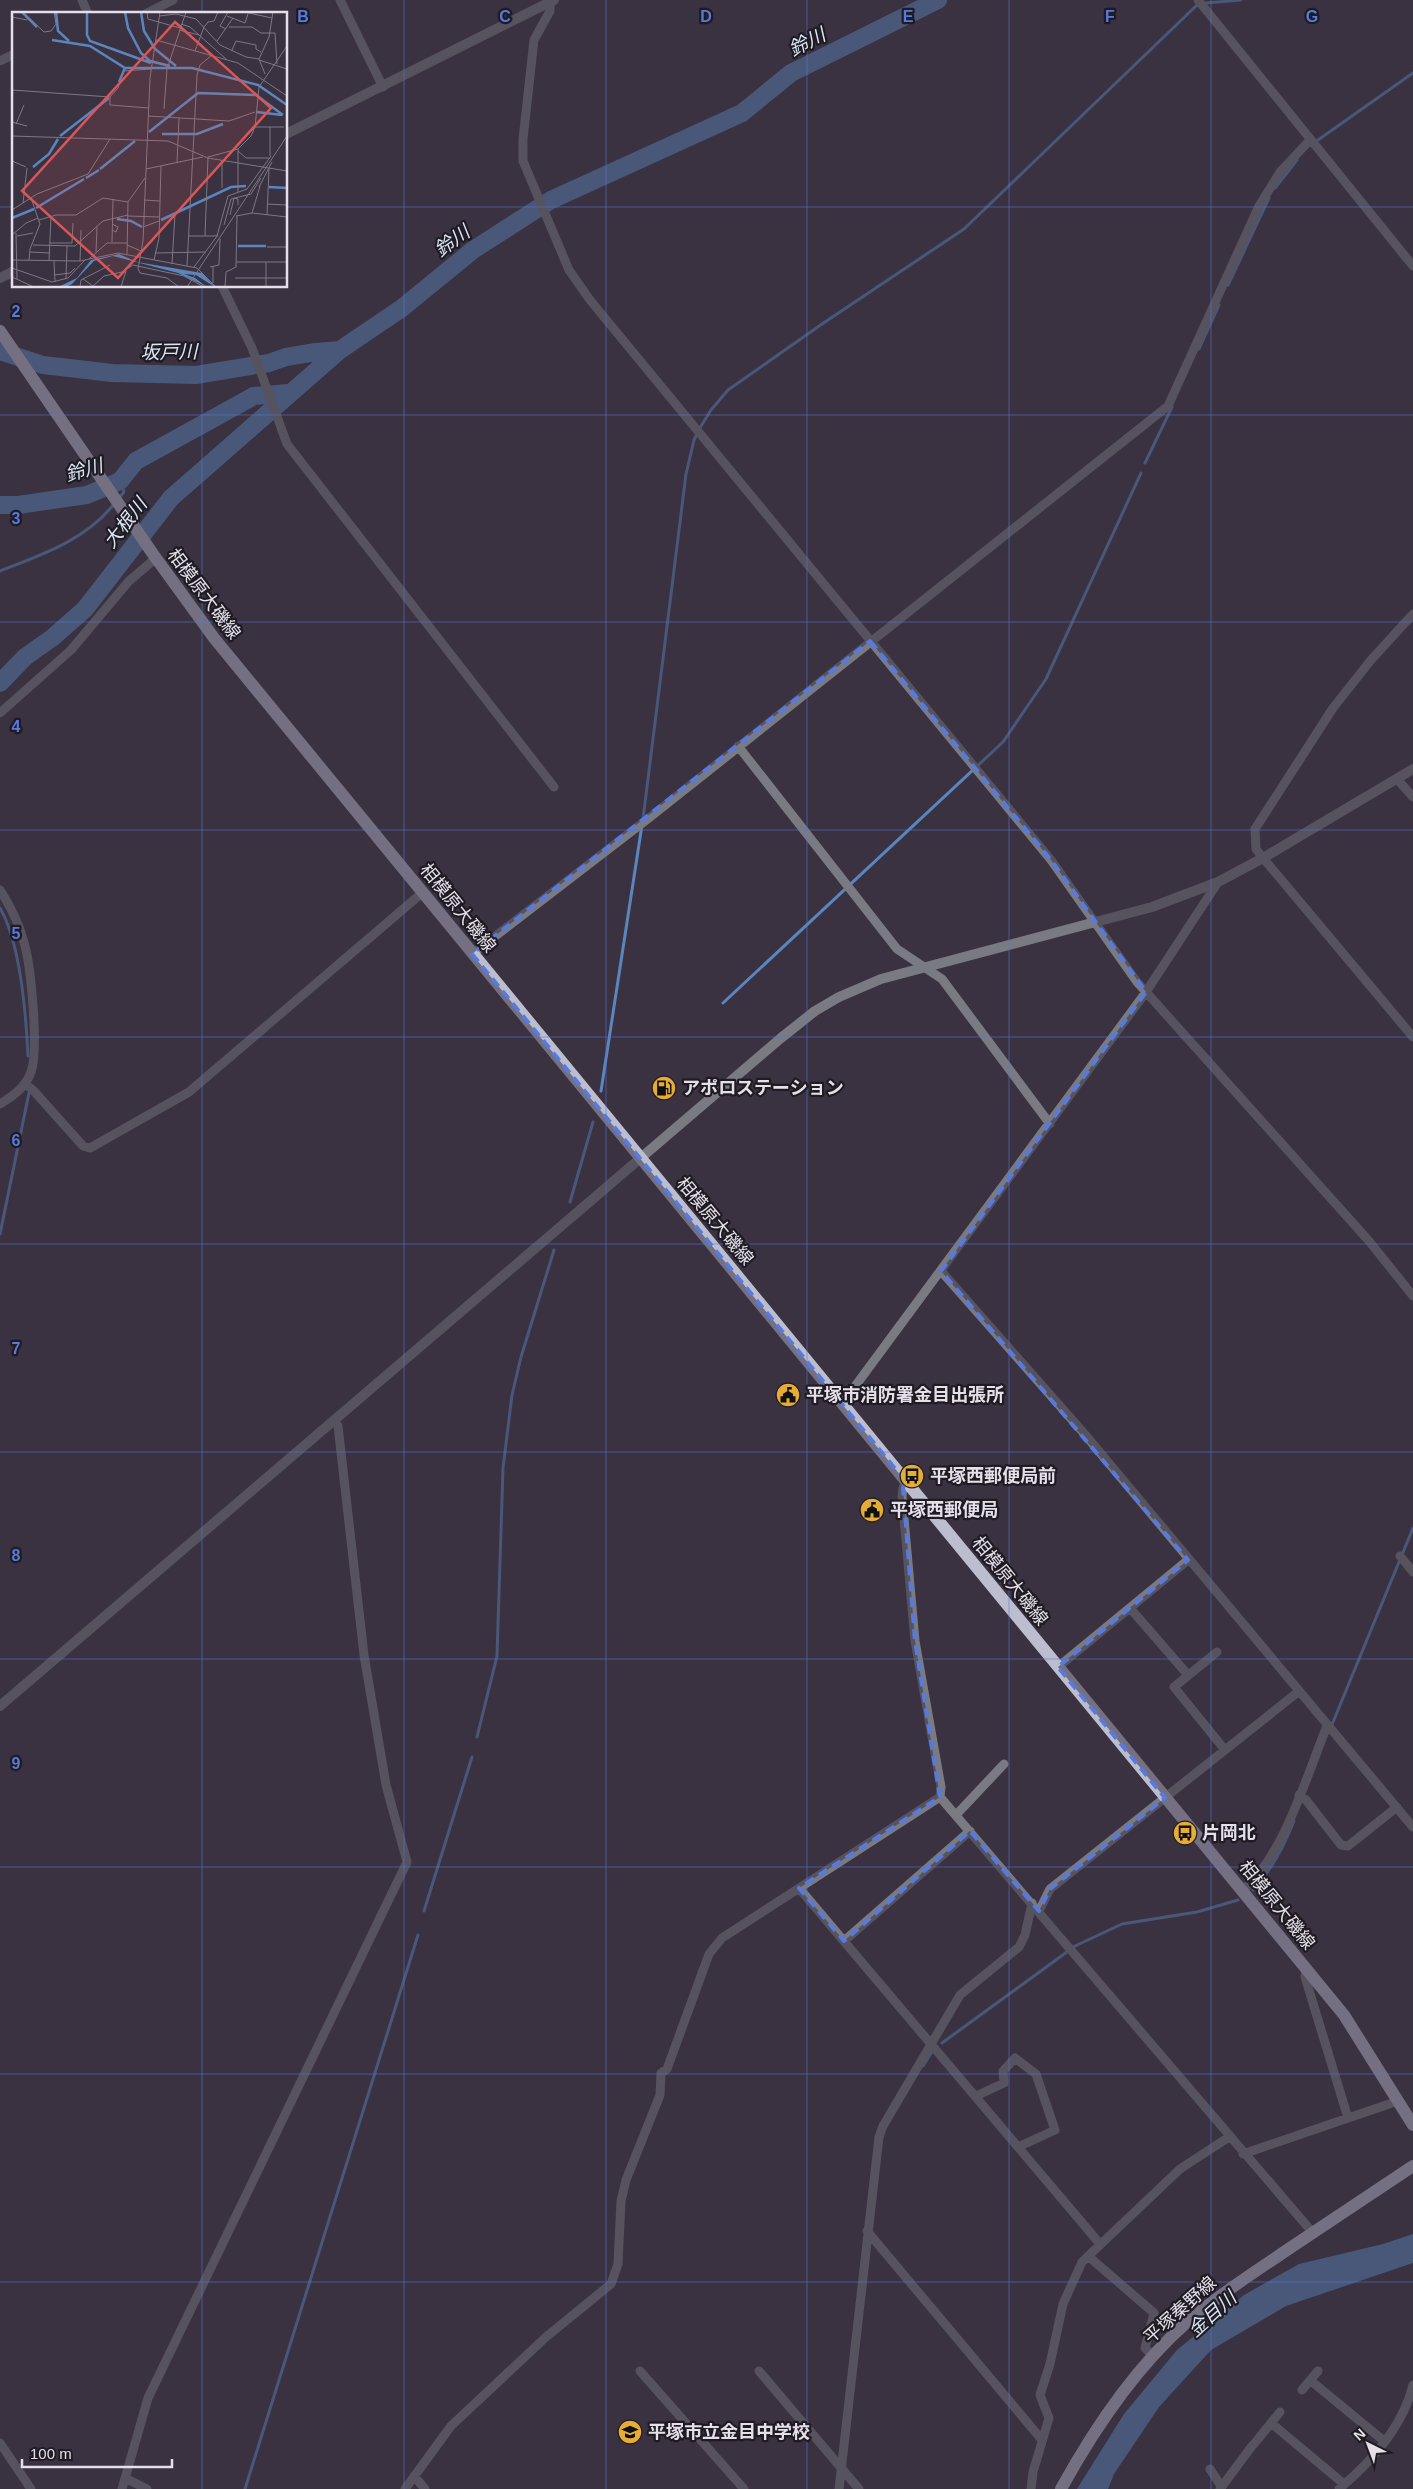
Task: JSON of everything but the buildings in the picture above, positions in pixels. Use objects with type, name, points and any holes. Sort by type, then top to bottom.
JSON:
[{"type":"main road","name":"相模原大磯線","points":[[2,334],[214,638],[640,1160],[1344,2015],[1413,2125]]},
{"type":"main road","name":"平塚秦野線","points":[[1061,2489],[1077,2460],[1117,2400],[1153,2356],[1185,2324],[1226,2291],[1413,2166]]},
{"type":"street","points":[[82,0],[86,12]]},
{"type":"street","points":[[149,12],[172,0]]},
{"type":"street","points":[[340,0],[382,86]]},
{"type":"street","points":[[1198,0],[1413,266]]},
{"type":"street","points":[[288,133],[552,1]]},
{"type":"street","points":[[552,1],[550,12],[534,40],[523,139],[523,161],[569,270],[590,300],[1050,860],[1146,992],[1369,1241],[1413,1296]]},
{"type":"street","points":[[0,61],[12,55]]},
{"type":"street","points":[[472,954],[1168,406],[1263,199],[1280,172],[1310,140]]},
{"type":"street","points":[[0,278],[12,272]]},
{"type":"street","points":[[223,288],[250,344],[283,437],[554,787]]},
{"type":"street","points":[[0,712],[71,650],[129,581],[155,556]]},
{"type":"street","points":[[1413,614],[1371,660],[1333,708],[1255,829],[1256,849],[1262,858],[1413,1038]]},
{"type":"street","points":[[738,746],[897,949],[942,979],[1050,1124]]},
{"type":"street","points":[[0,1706],[815,1011],[839,997],[881,979],[1152,907],[1218,882],[1413,769]]},
{"type":"street","points":[[1396,779],[1413,797]]},
{"type":"street","points":[[842,1404],[1146,992],[1218,882]]},
{"type":"street","points":[[0,890],[18,925],[26,947],[34,1023],[32,1071],[25,1084],[0,1104]]},
{"type":"street","points":[[25,1084],[34,1090],[83,1146],[90,1148],[189,1092],[422,893]]},
{"type":"street","points":[[941,1271],[1082,1431],[1298,1692],[1335,1733],[1413,1827]]},
{"type":"street","points":[[122,2489],[148,2398],[407,1862],[386,1785],[364,1655],[338,1426],[334,1420]]},
{"type":"street","points":[[906,1482],[902,1496],[915,1641],[940,1787],[940,1797],[1036,1907],[1243,2154],[1313,2233]]},
{"type":"street","points":[[1402,1558],[1413,1572]]},
{"type":"street","points":[[1058,1667],[1188,1560]]},
{"type":"street","points":[[1130,1608],[1188,1675]]},
{"type":"street","points":[[1217,1652],[1174,1687],[1226,1750]]},
{"type":"street","points":[[839,2489],[867,2231],[879,2137],[883,2126],[960,1995],[1019,1948],[1036,1907],[1050,1889],[1298,1692]]},
{"type":"street","points":[[1242,1891],[1254,1882],[1278,1846],[1302,1797],[1328,1726]]},
{"type":"street","points":[[956,1815],[1004,1764]]},
{"type":"street","points":[[405,2489],[452,2426],[546,2337],[611,2284],[618,2264],[621,2200],[626,2180],[660,2095],[661,2073],[667,2069],[710,1954],[722,1938],[940,1797]]},
{"type":"street","points":[[1302,1797],[1341,1845],[1348,1846],[1397,1807]]},
{"type":"street","points":[[844,1941],[970,1831]]},
{"type":"street","points":[[799,1888],[1100,2244]]},
{"type":"street","points":[[1306,1968],[1305,1977],[1348,2118]]},
{"type":"street","points":[[976,2096],[1004,2083],[1003,2072],[1015,2058],[1036,2074],[1055,2130],[1018,2147]]},
{"type":"street","points":[[1243,2154],[1398,2101]]},
{"type":"street","points":[[1031,2489],[1049,2418],[1040,2396],[1050,2364],[1063,2304],[1078,2269],[1100,2244],[1180,2169],[1229,2137]]},
{"type":"street","points":[[867,2231],[1042,2440]]},
{"type":"street","points":[[1088,2256],[1154,2313],[1145,2348],[1153,2356]]},
{"type":"street","points":[[640,2371],[744,2489]]},
{"type":"street","points":[[759,2371],[859,2489]]},
{"type":"street","points":[[1302,2390],[1318,2371]]},
{"type":"street","points":[[1310,2380],[1384,2441]]},
{"type":"street","points":[[1271,2423],[1341,2487],[1384,2441],[1402,2416],[1413,2385]]},
{"type":"street","points":[[1210,2469],[1220,2488],[1280,2412]]},
{"type":"street","points":[[0,2443],[31,2489]]},
{"type":"street","points":[[414,2476],[425,2489]]},
{"type":"street","points":[[125,2478],[147,2489]]},
{"type":"highlighted area","points":[[870,641],[1051,860],[1146,992],[941,1271],[1188,1560],[1058,1667],[1165,1798],[1050,1889],[1039,1911],[970,1831],[844,1941],[799,1888],[940,1797],[915,1641],[903,1488],[906,1482],[472,954]]},
{"type":"water","points":[[1413,2234],[1413,2263],[1286,2306],[1211,2350],[1159,2407],[1114,2474],[1108,2489],[1077,2489],[1124,2414],[1177,2350],[1244,2295],[1299,2264],[1383,2244]]},
{"type":"waterway","name":"鈴川","points":[[0,683],[25,657],[52,638],[85,609],[171,498],[340,350],[402,308],[473,250],[551,200],[742,113],[791,73],[938,0]]},
{"type":"waterway","points":[[643,819],[686,474],[694,440],[711,410],[728,390],[822,324],[964,229],[1196,6],[1206,3],[1241,0]]},
{"type":"waterway","points":[[1318,140],[1413,73]]},
{"type":"waterway","points":[[1275,188],[1297,160]]},
{"type":"waterway","points":[[1228,285],[1269,198]]},
{"type":"waterway","points":[[1199,349],[1219,305]]},
{"type":"waterway","name":"坂戸川","points":[[0,351],[43,365],[112,373],[196,375],[269,363],[286,357],[340,350]]},
{"type":"waterway","name":"鈴川","points":[[0,505],[18,505],[87,495],[120,481],[136,461],[254,396],[288,393]]},
{"type":"waterway","points":[[1145,463],[1172,407]]},
{"type":"waterway","points":[[723,1003],[1003,742],[1046,679],[1141,473]]},
{"type":"waterway","name":"大根川","points":[[118,499],[124,492],[120,481]]},
{"type":"waterway","name":"大根川","points":[[0,571],[47,552],[76,537],[103,517],[114,504]]},
{"type":"waterway","points":[[601,1091],[642,825]]},
{"type":"waterway","points":[[0,908],[13,940],[18,960],[24,1000],[28,1056]]},
{"type":"waterway","points":[[0,1234],[29,1093]]},
{"type":"waterway","points":[[570,1202],[593,1122]]},
{"type":"waterway","points":[[477,1737],[497,1656],[503,1468],[512,1395],[521,1357],[554,1250]]},
{"type":"waterway","points":[[1331,1727],[1413,1528]]},
{"type":"waterway","points":[[424,1911],[472,1757]]},
{"type":"waterway","points":[[1253,1890],[1276,1858],[1294,1821]]},
{"type":"waterway","points":[[942,2043],[1075,1946],[1122,1924],[1197,1912],[1238,1900]]},
{"type":"waterway","points":[[245,2489],[418,1935]]},
{"type":"waterway","points":[[923,2066],[931,2053]]},
{"type":"place","name":"アポロステーション","points":[[664,1088]]},
{"type":"place","name":"平塚市消防署金目出張所","points":[[788,1395]]},
{"type":"place","name":"平塚西郵便局前","points":[[912,1476]]},
{"type":"place","name":"平塚西郵便局","points":[[872,1510]]},
{"type":"place","name":"片岡北","points":[[1185,1833]]},
{"type":"place","name":"平塚市立金目中学校","points":[[630,2432]]},
{"type":"water label","name":"金目川","points":[[1212,2314]]}]
